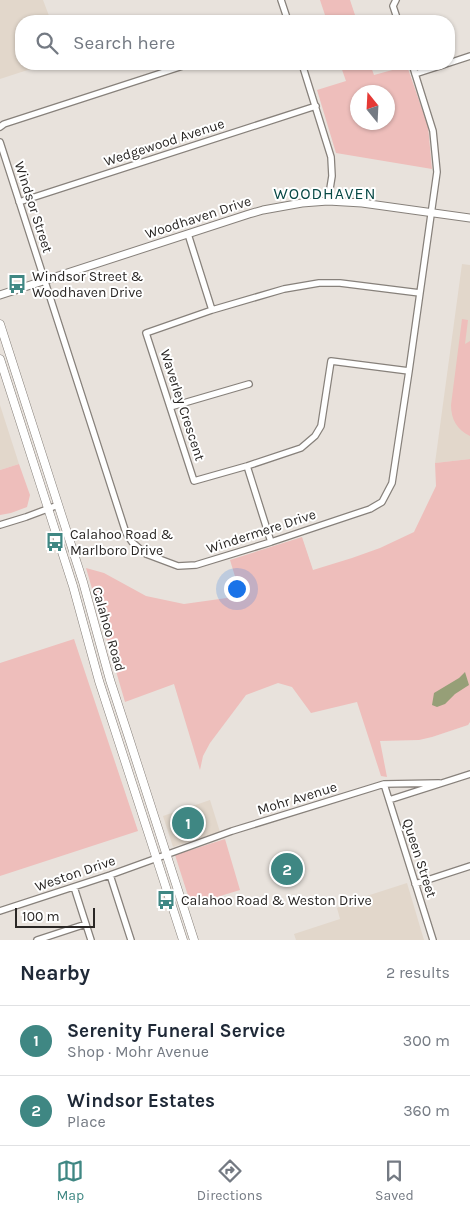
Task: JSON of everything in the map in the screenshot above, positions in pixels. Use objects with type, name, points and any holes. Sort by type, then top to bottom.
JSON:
[{"type":"main road","name":"Calahoo Road","points":[[0,324],[83,582],[110,680],[194,940]]},
{"type":"main road","name":"Calahoo Road","points":[[0,359],[73,586],[99,682],[183,940]]},
{"type":"street","points":[[281,0],[286,15]]},
{"type":"street","points":[[396,0],[393,6],[396,15]]},
{"type":"street","points":[[455,61],[470,56]]},
{"type":"street","points":[[0,127],[4,124],[171,70]]},
{"type":"street","points":[[304,70],[331,156],[332,176],[328,201]]},
{"type":"street","name":"Windermere Drive","points":[[44,280],[126,533],[132,542],[146,554],[178,566],[196,565],[370,509],[382,502],[392,483],[437,172],[434,138],[414,70]]},
{"type":"street","points":[[415,74],[427,70]]},
{"type":"street","name":"Wedgewood Avenue","points":[[19,202],[316,106]]},
{"type":"street","name":"Windsor Street","points":[[0,142],[44,280]]},
{"type":"street","name":"Woodhaven Drive","points":[[0,295],[263,210],[302,202],[362,203],[470,218]]},
{"type":"street","points":[[188,234],[212,310]]},
{"type":"street","name":"Waverley Crescent","points":[[409,371],[331,361],[321,426],[315,436],[301,448],[194,481],[146,333],[212,310],[284,289],[340,283],[420,293]]},
{"type":"street","points":[[170,407],[249,384]]},
{"type":"street","points":[[247,466],[271,542]]},
{"type":"street","points":[[0,525],[58,505]]},
{"type":"street","name":"Mohr Avenue","points":[[389,800],[470,774]]},
{"type":"street","name":"Mohr Avenue","points":[[166,854],[384,784],[439,784]]},
{"type":"street","name":"Queen Street","points":[[384,784],[433,940]]},
{"type":"street","name":"Weston Drive","points":[[0,911],[110,875],[166,854]]},
{"type":"street","points":[[415,884],[470,866]]},
{"type":"street","points":[[110,875],[131,940]]},
{"type":"street","points":[[74,887],[91,940]]},
{"type":"street","points":[[36,940],[86,924]]},
{"type":"shaded area","points":[[0,0],[43,0],[49,15],[15,15],[15,70],[28,70],[0,79]]},
{"type":"shaded area","points":[[320,0],[350,0],[355,15],[325,15]]},
{"type":"shaded area","points":[[342,70],[372,70],[374,75],[392,70],[408,70],[428,126],[432,169],[336,153],[317,90],[346,81]]},
{"type":"shaded area","points":[[462,264],[470,265],[470,459],[435,463]]},
{"type":"shaded area","points":[[462,319],[468,320],[465,344],[470,341],[470,436],[458,427],[451,410]]},
{"type":"shaded area","points":[[0,405],[19,464],[0,470]]},
{"type":"shaded area","points":[[470,459],[470,722],[468,725],[419,740],[380,741],[387,777],[381,776],[357,702],[311,713],[292,687],[278,683],[246,695],[210,743],[203,756],[200,770],[174,684],[125,702],[86,568],[104,573],[146,596],[184,604],[241,596],[230,560],[302,537],[313,570],[380,548],[414,532],[436,486],[435,463]]},
{"type":"shaded area","points":[[19,464],[30,495],[27,507],[0,515],[0,470]]},
{"type":"shaded area","points":[[74,639],[138,831],[0,876],[0,663]]},
{"type":"shaded area","points":[[465,672],[469,685],[455,694],[445,704],[437,707],[432,705],[434,693],[459,678]]},
{"type":"shaded area","points":[[210,800],[220,832],[173,847],[163,816]]},
{"type":"shaded area","points":[[225,839],[240,890],[191,905],[175,855]]},
{"type":"shaded area","points":[[407,883],[424,940],[296,940],[294,934],[340,919],[337,908],[348,902]]},
{"type":"place","name":"Windsor Street & Woodhaven Drive","points":[[17,284]]},
{"type":"place","name":"Calahoo Road & Marlboro Drive","points":[[55,542]]},
{"type":"place","name":"Serenity Funeral Service","points":[[188,823]]},
{"type":"place","name":"Windsor Estates","points":[[287,869]]},
{"type":"place","name":"Calahoo Road & Weston Drive","points":[[166,900]]},
{"type":"district","name":"WOODHAVEN","points":[[325,193]]}]
